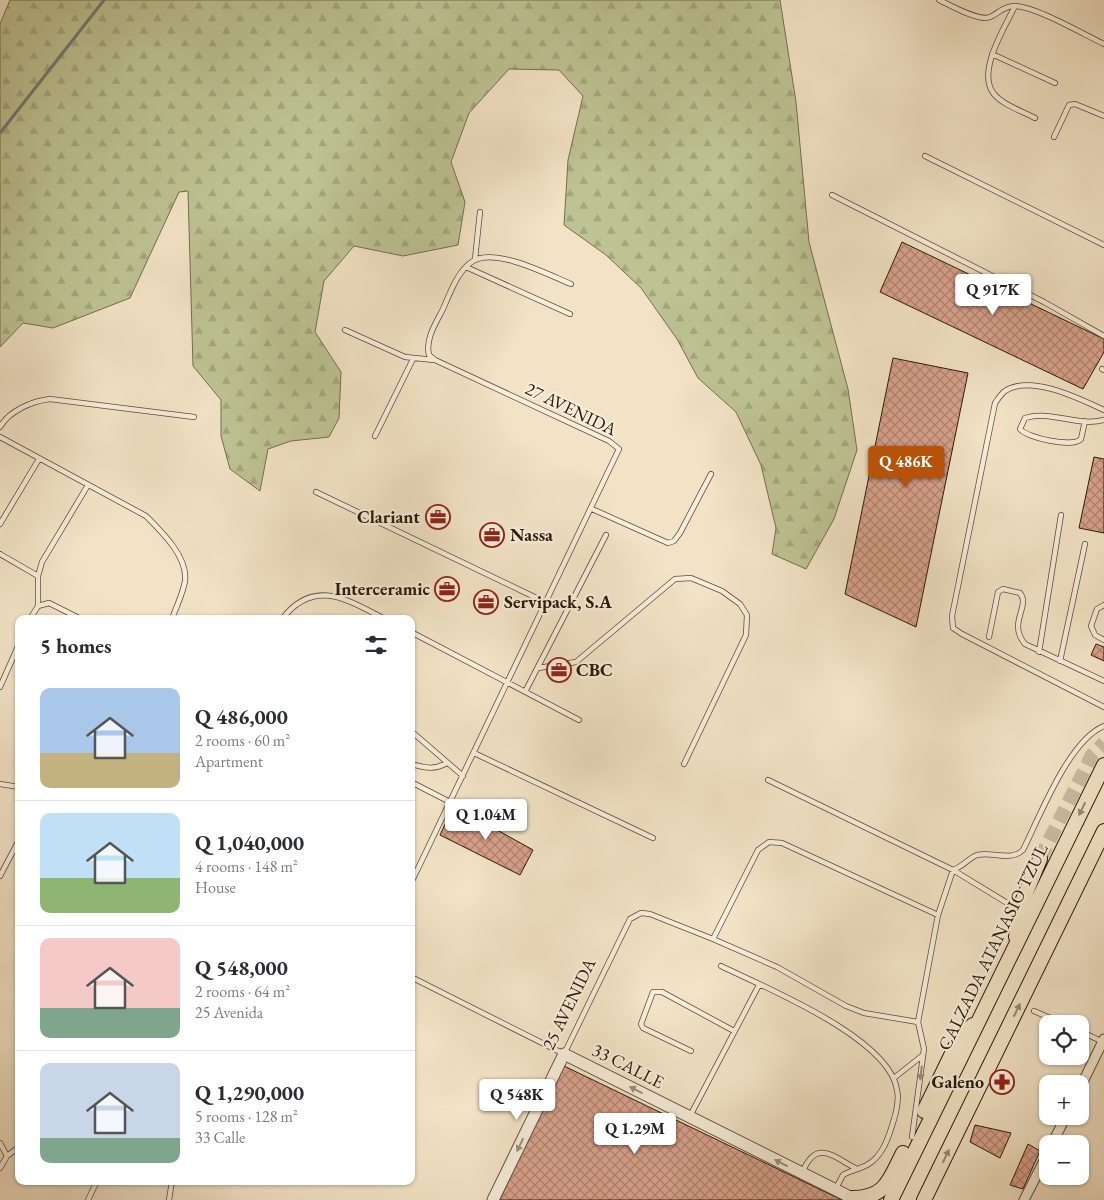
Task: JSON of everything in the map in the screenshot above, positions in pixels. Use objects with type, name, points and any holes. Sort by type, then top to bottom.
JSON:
[{"type":"main road","name":"CALZADA ATANASIO TZUL","points":[[891,1200],[1104,765]]},
{"type":"main road","points":[[924,1200],[1104,831]]},
{"type":"main road","points":[[1014,948],[1019,909],[1040,859]]},
{"type":"main road","points":[[854,1199],[873,1196],[884,1188],[912,1137],[960,1036],[978,1021]]},
{"type":"street","points":[[1086,1075],[1103,1041]]},
{"type":"street","name":"33 CALLE","points":[[564,1054],[854,1199]]},
{"type":"street","name":"25 AVENIDA","points":[[493,1200],[564,1054]]},
{"type":"street","points":[[1024,1200],[1039,1171]]},
{"type":"lane","points":[[939,0],[981,18],[989,18],[1006,7],[1015,6],[1039,13],[1104,44]]},
{"type":"lane","points":[[1015,6],[992,54],[988,83],[994,94],[1035,118]]},
{"type":"lane","points":[[992,54],[1055,83]]},
{"type":"lane","points":[[1054,137],[1069,104],[1075,104],[1104,116]]},
{"type":"lane","points":[[925,156],[1104,245]]},
{"type":"lane","points":[[832,195],[1044,302],[1104,336]]},
{"type":"lane","points":[[435,360],[429,355],[429,340],[447,299],[466,267],[475,259],[480,212]]},
{"type":"lane","points":[[475,259],[514,260],[571,284]]},
{"type":"lane","points":[[466,267],[570,314]]},
{"type":"lane","points":[[345,330],[413,358],[435,360]]},
{"type":"lane","points":[[375,436],[413,358]]},
{"type":"lane","name":"27 AVENIDA","points":[[415,875],[618,454],[617,446],[435,360]]},
{"type":"lane","points":[[1104,410],[1068,394],[1034,386],[1017,387],[1005,391],[994,403],[952,616],[953,628],[962,634],[1104,707]]},
{"type":"lane","points":[[0,427],[4,420],[35,401],[50,399],[194,417]]},
{"type":"lane","points":[[1085,421],[1081,439],[1073,444],[1034,437],[1023,434],[1020,430],[1025,418],[1034,415],[1085,421],[1104,420]]},
{"type":"lane","points":[[0,437],[146,516],[164,534],[185,568],[185,583],[173,615]]},
{"type":"lane","points":[[0,524],[39,459]]},
{"type":"lane","points":[[592,509],[668,543],[674,541],[680,533],[711,474]]},
{"type":"lane","points":[[32,615],[38,606],[38,576],[42,562],[88,485]]},
{"type":"lane","points":[[316,492],[547,603]]},
{"type":"lane","points":[[1039,652],[1062,516]]},
{"type":"lane","points":[[526,690],[606,535]]},
{"type":"lane","points":[[1060,661],[1086,544]]},
{"type":"lane","points":[[0,554],[38,576]]},
{"type":"lane","points":[[538,668],[576,662],[675,579],[691,578],[722,591],[740,604],[748,615],[746,635],[684,764]]},
{"type":"lane","points":[[989,637],[998,592],[1003,589],[1020,593],[1023,600],[1017,624],[1018,635],[1025,644],[1104,681]]},
{"type":"lane","points":[[285,615],[290,608],[315,595],[330,594],[343,597],[377,615]]},
{"type":"lane","points":[[38,606],[49,603],[73,615]]},
{"type":"lane","points":[[1104,605],[1097,609],[1090,626],[1095,636],[1104,640]]},
{"type":"lane","points":[[415,634],[509,681],[580,720]]},
{"type":"lane","points":[[0,687],[15,653]]},
{"type":"lane","points":[[953,870],[962,867],[975,855],[1018,855],[1023,850],[1080,743],[1096,729],[1104,726]]},
{"type":"lane","points":[[415,734],[463,776]]},
{"type":"lane","points":[[474,753],[653,838]]},
{"type":"lane","points":[[415,765],[430,769],[438,768],[447,762]]},
{"type":"lane","points":[[768,780],[953,870],[1019,909]]},
{"type":"lane","points":[[0,784],[15,786]]},
{"type":"lane","points":[[415,784],[450,802]]},
{"type":"lane","points":[[713,939],[758,850],[769,842],[782,843],[938,915]]},
{"type":"lane","points":[[0,876],[15,848]]},
{"type":"lane","points":[[912,1137],[924,1049],[918,1022],[938,915],[953,870]]},
{"type":"lane","name":"25 AVENIDA","points":[[564,1054],[630,919],[641,913],[673,922],[777,968],[846,1006],[864,1013],[918,1022]]},
{"type":"lane","points":[[720,966],[842,1026],[865,1044],[894,1078],[898,1089],[897,1107],[889,1136],[877,1156],[867,1164],[843,1175],[835,1190]]},
{"type":"lane","name":"33 CALLE","points":[[415,979],[564,1054]]},
{"type":"lane","points":[[690,1117],[759,985]]},
{"type":"lane","points":[[691,1051],[643,1028],[641,1024],[653,992],[662,992],[734,1031]]},
{"type":"lane","points":[[1034,1010],[1045,1015]]},
{"type":"lane","points":[[1089,1035],[1103,1041]]},
{"type":"lane","points":[[894,1078],[923,1055]]},
{"type":"lane","points":[[0,1143],[7,1156]]},
{"type":"lane","points":[[0,1168],[7,1156],[15,1150]]},
{"type":"lane","points":[[802,1173],[808,1158],[816,1152],[824,1152],[855,1168]]},
{"type":"lane","points":[[88,1200],[95,1185]]},
{"type":"lane","points":[[170,1200],[172,1185]]},
{"type":"green space","points":[[10,0],[780,0],[796,102],[809,242],[848,389],[857,450],[834,519],[806,569],[772,554],[776,528],[761,465],[736,412],[698,378],[677,339],[641,288],[606,255],[564,225],[568,160],[583,96],[559,70],[509,69],[469,113],[451,162],[465,202],[458,245],[403,256],[354,246],[324,281],[315,332],[341,372],[339,418],[329,437],[291,441],[268,449],[260,491],[230,469],[221,436],[221,400],[193,366],[188,191],[179,192],[130,298],[53,328],[23,323],[0,347],[0,24]]},
{"type":"building","points":[[902,242],[1104,339],[1104,352],[1083,389],[880,292]]},
{"type":"building","points":[[893,358],[968,373],[916,627],[845,594]]},
{"type":"building","points":[[1094,457],[1104,459],[1104,533],[1079,528]]},
{"type":"building","points":[[1096,644],[1104,647],[1104,661],[1091,655]]},
{"type":"building","points":[[454,806],[533,850],[520,875],[440,835]]},
{"type":"building","points":[[564,1066],[842,1200],[498,1200]]},
{"type":"building","points":[[975,1125],[1011,1133],[1000,1158],[970,1142]]},
{"type":"building","points":[[1028,1144],[1039,1150],[1023,1189],[1010,1185]]},
{"type":"waterway","points":[[0,133],[104,0]]},
{"type":"tunnel","points":[[1040,859],[1092,755],[1104,743]]},
{"type":"place","name":"Clariant","points":[[438,517]]},
{"type":"place","name":"Nassa","points":[[492,535]]},
{"type":"place","name":"Interceramic","points":[[447,589]]},
{"type":"place","name":"Servipack, S.A","points":[[486,602]]},
{"type":"place","name":"CBC","points":[[559,670]]},
{"type":"place","name":"Galeno","points":[[1002,1082]]}]
